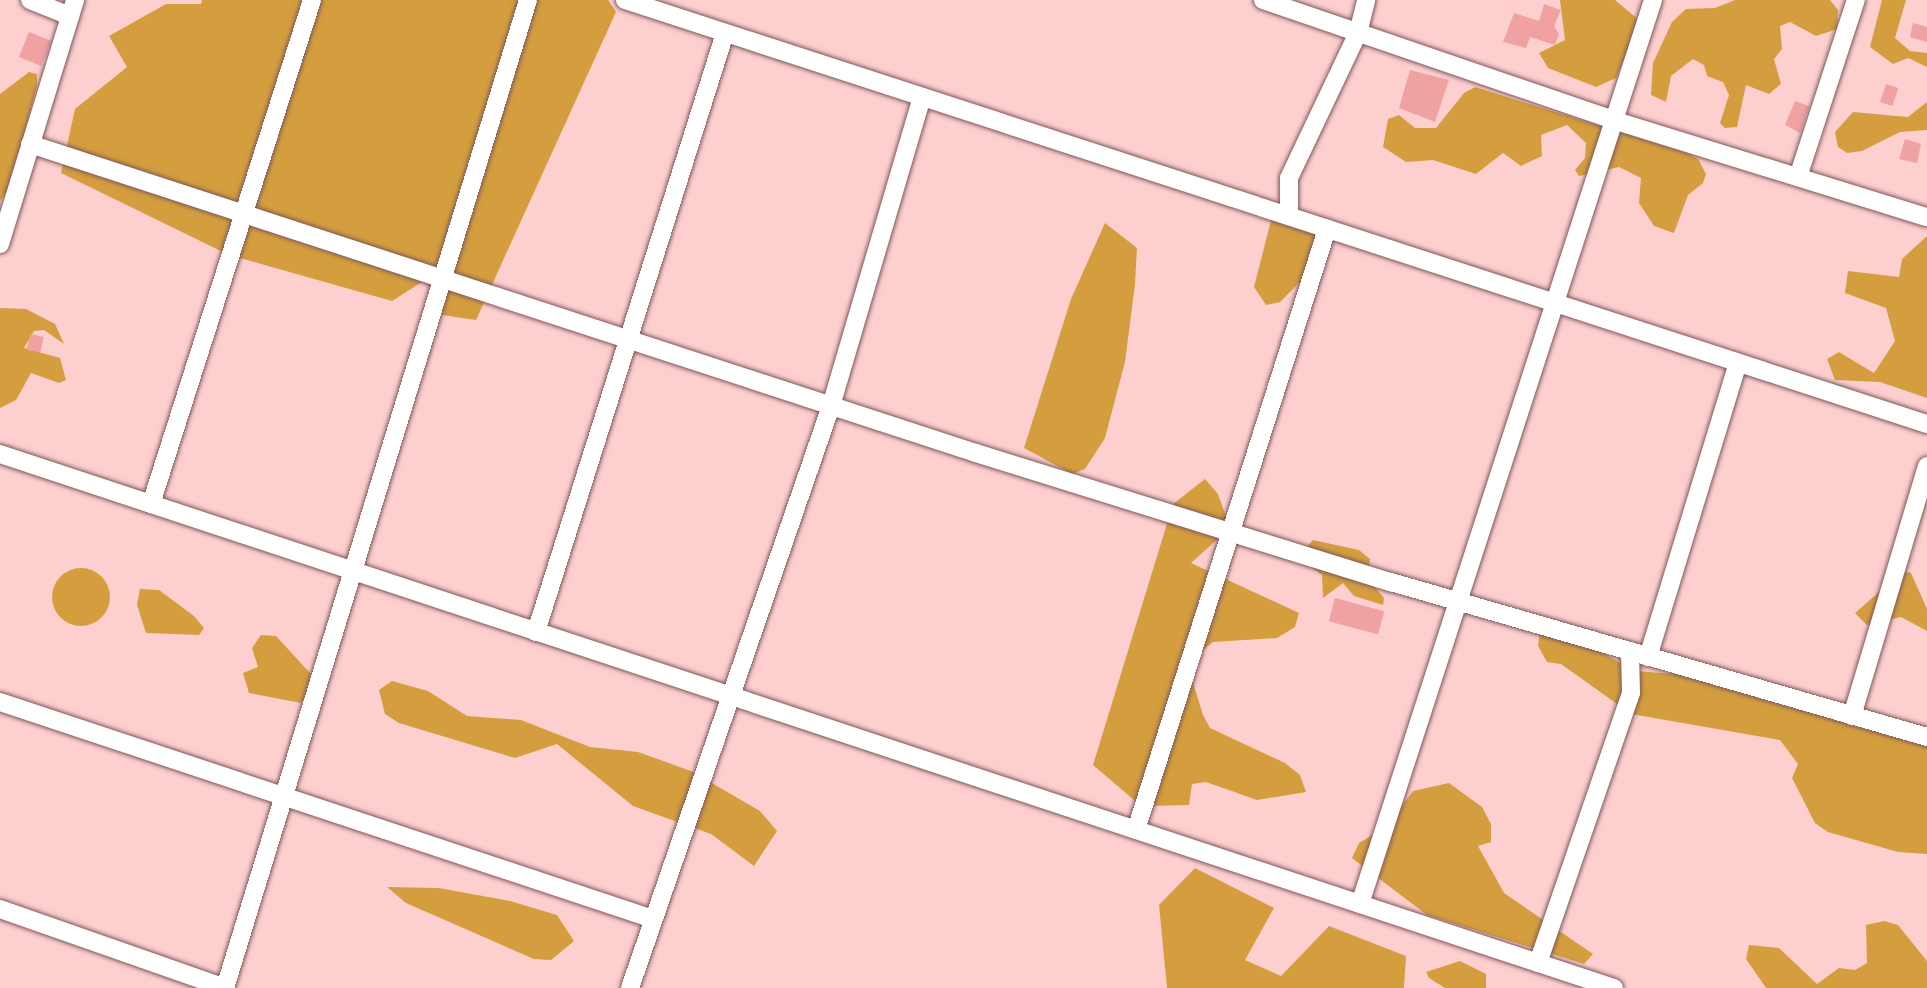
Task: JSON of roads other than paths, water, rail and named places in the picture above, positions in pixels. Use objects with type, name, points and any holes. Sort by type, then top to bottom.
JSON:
[{"type":"street","points":[[2,233],[73,8],[30,0]]},
{"type":"street","points":[[151,504],[312,0]]},
{"type":"street","points":[[0,909],[225,988],[356,572],[528,0]]},
{"type":"street","points":[[625,0],[1927,424]]},
{"type":"street","points":[[1263,0],[1616,121],[1927,217]]},
{"type":"street","points":[[1289,216],[1289,178],[1358,33],[1366,0]]},
{"type":"street","points":[[1360,904],[1616,121],[1653,0]]},
{"type":"street","points":[[1798,177],[1856,0]]},
{"type":"street","points":[[536,632],[725,33]]},
{"type":"street","points":[[630,988],[650,918],[831,406],[922,97]]},
{"type":"street","points":[[30,144],[831,406],[1231,532],[1458,602],[1927,737]]},
{"type":"street","points":[[1136,830],[1327,229]]},
{"type":"street","points":[[1648,657],[1738,363]]},
{"type":"street","points":[[0,454],[1614,988]]},
{"type":"street","points":[[1852,716],[1927,466]]},
{"type":"street","points":[[1538,963],[1631,693],[1630,651]]},
{"type":"street","points":[[0,702],[650,918]]}]
